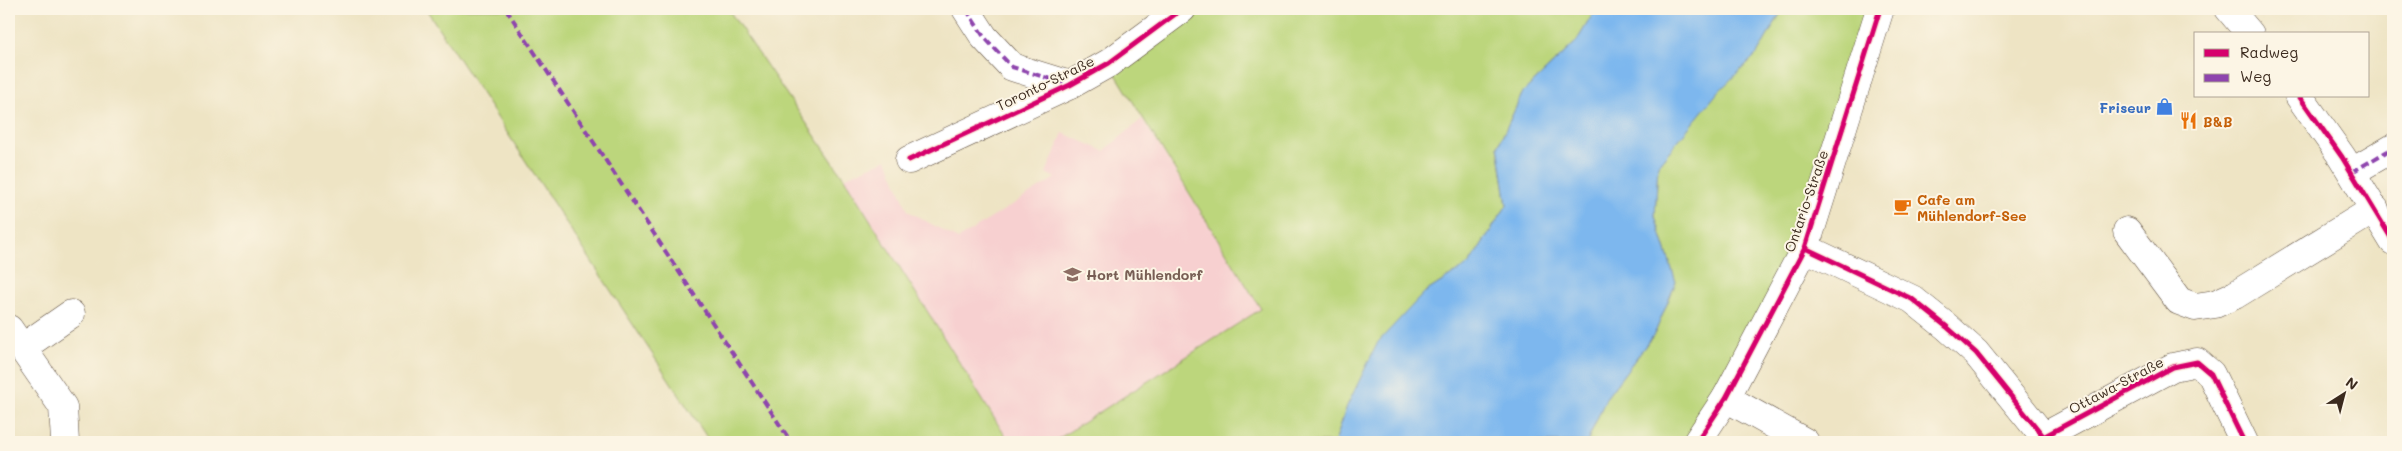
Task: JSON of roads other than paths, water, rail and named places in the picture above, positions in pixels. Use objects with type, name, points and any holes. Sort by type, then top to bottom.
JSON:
[{"type":"street","points":[[966,9],[984,37],[1012,67],[1070,85]]},
{"type":"street","name":"Toronto-Straße","points":[[909,160],[1070,85],[1109,63],[1182,9]]},
{"type":"street","name":"Ontario-Straße","points":[[1697,442],[1726,398],[1805,248],[1880,9]]},
{"type":"street","points":[[2229,9],[2248,32]]},
{"type":"street","points":[[2299,98],[2352,172],[2393,241]]},
{"type":"street","points":[[2352,172],[2393,148]]},
{"type":"street","points":[[2127,231],[2179,301],[2195,306],[2215,304],[2234,295],[2375,209]]},
{"type":"street","name":"Ottawa-Straße","points":[[1805,248],[1898,292],[1919,305],[1976,353],[2047,439],[2173,367],[2198,362],[2211,374],[2244,442]]},
{"type":"street","points":[[65,442],[63,407],[16,339],[71,314]]},
{"type":"street","points":[[1726,398],[1805,442]]},
{"type":"water","points":[[1596,9],[1783,9],[1757,54],[1719,91],[1658,165],[1655,216],[1676,282],[1655,333],[1606,398],[1587,442],[1335,442],[1347,406],[1378,342],[1424,293],[1469,264],[1507,205],[1498,146],[1523,92],[1576,42]]},
{"type":"place","name":"Friseur","points":[[2165,107]]},
{"type":"place","name":"B&B","points":[[2189,121]]},
{"type":"place","name":"Cafe am Mühlendorf-See","points":[[1903,207]]},
{"type":"place","name":"Hort Mühlendorf","points":[[1072,274]]}]
